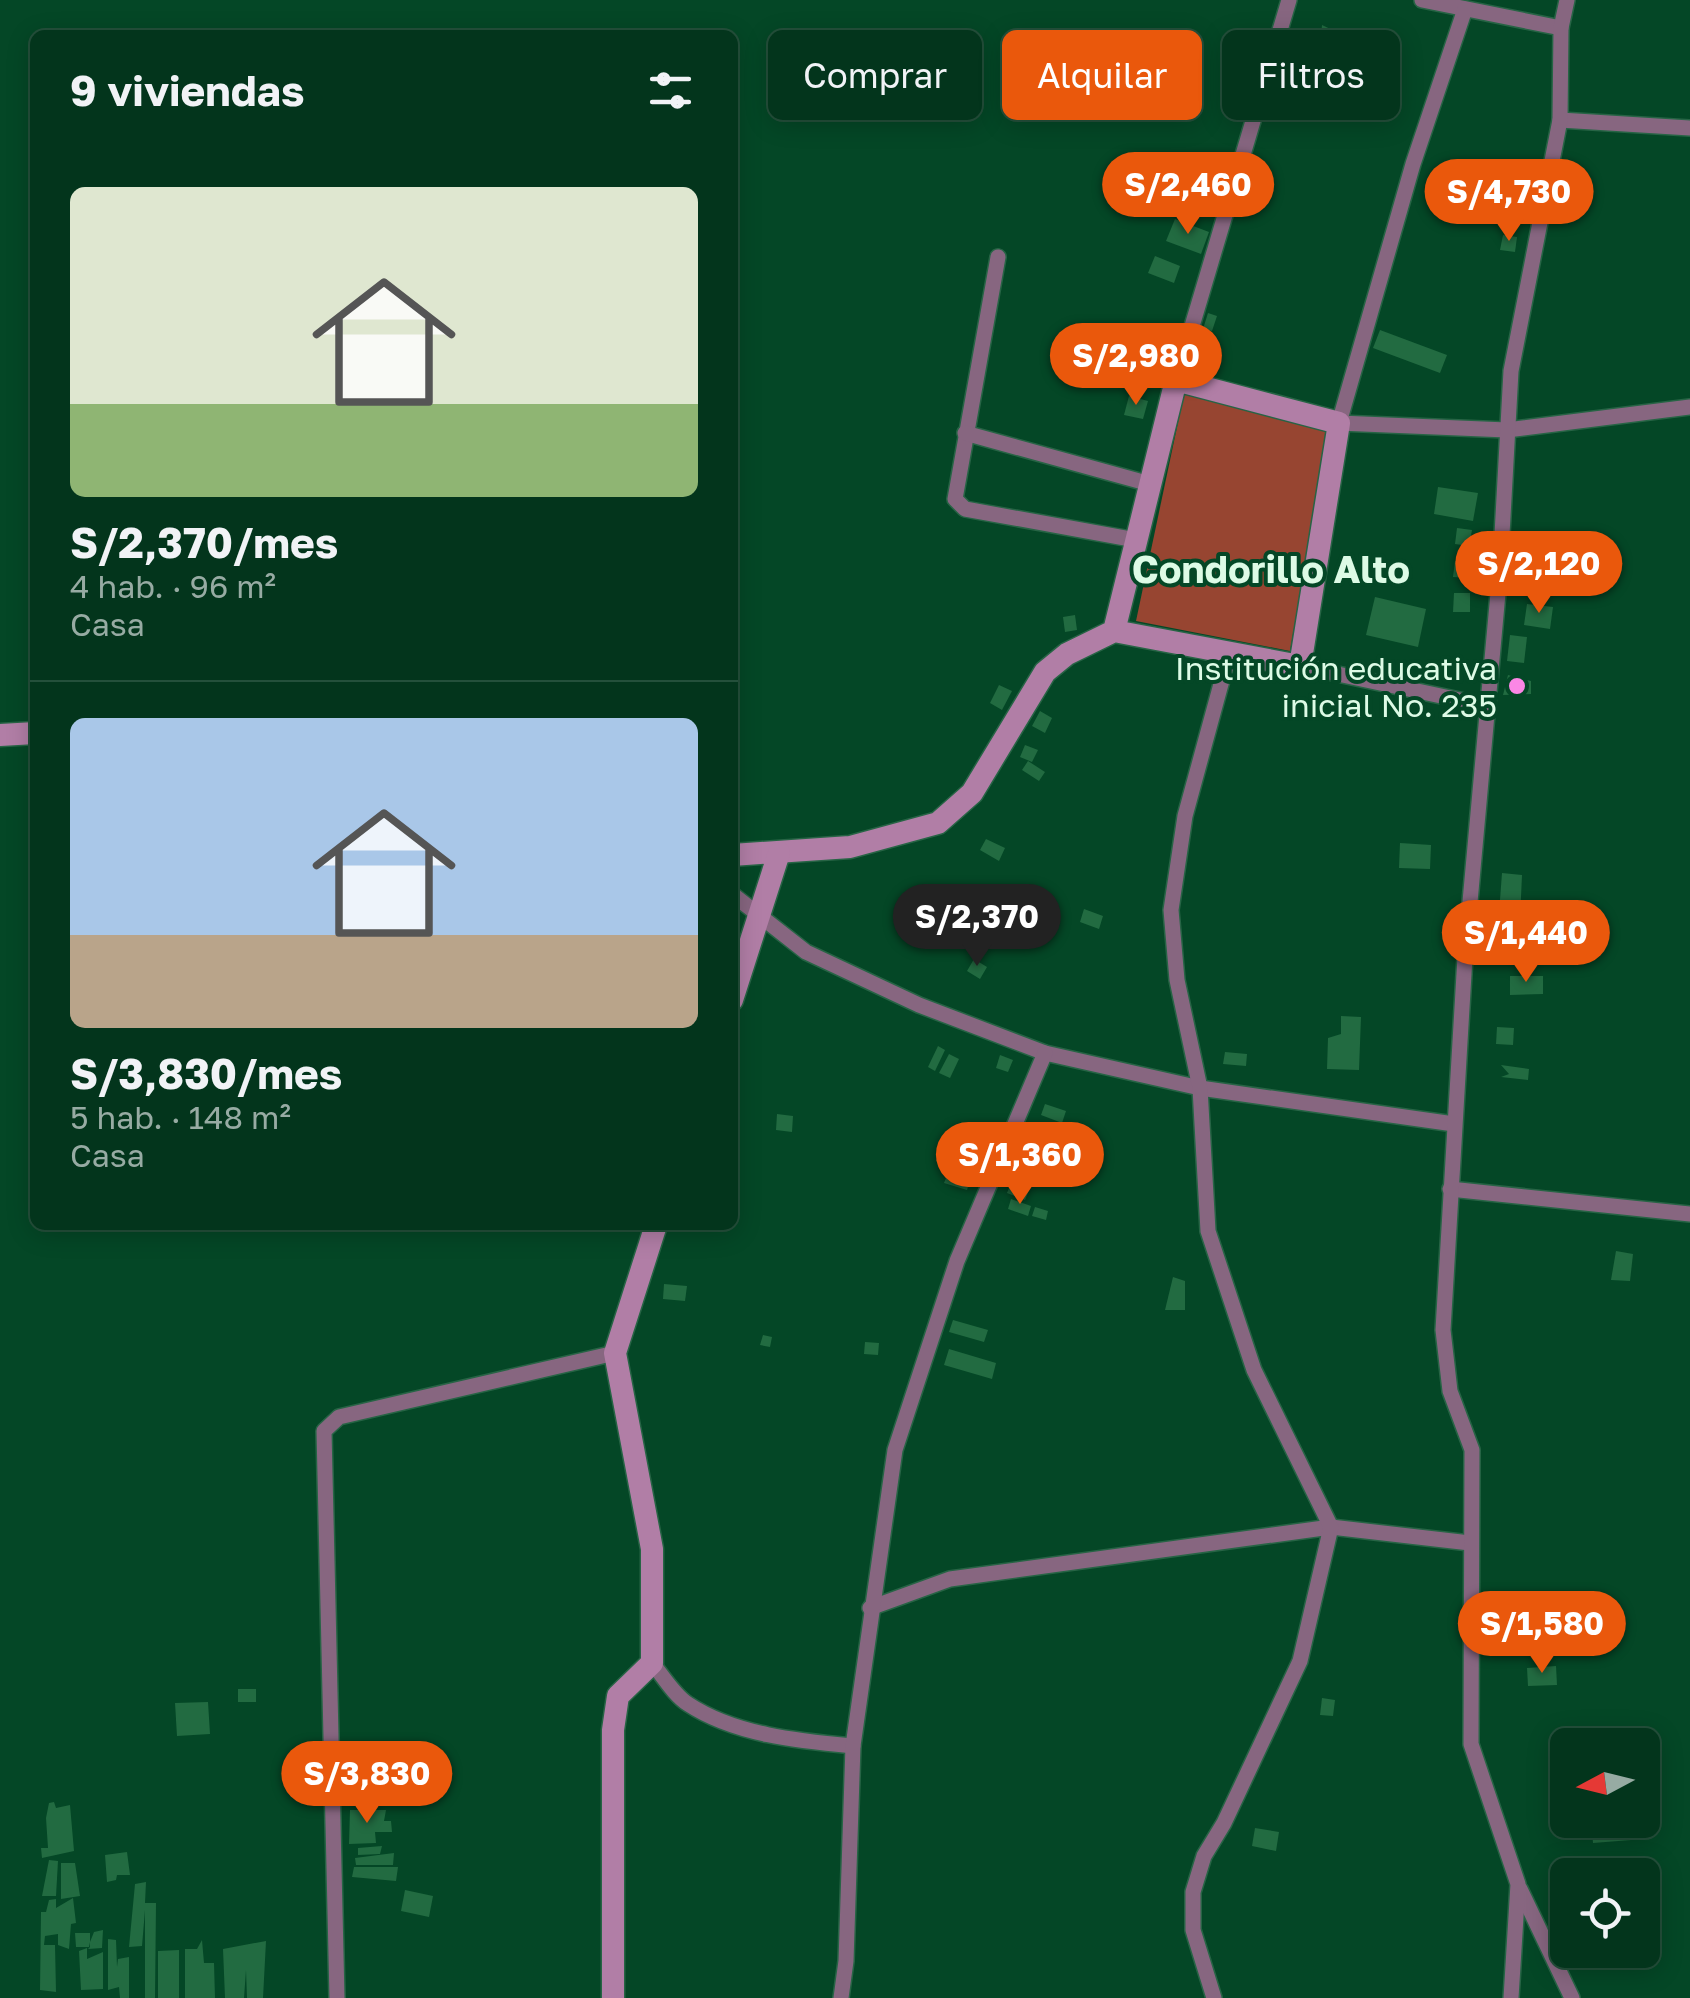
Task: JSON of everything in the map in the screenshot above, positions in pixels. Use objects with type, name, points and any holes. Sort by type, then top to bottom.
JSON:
[{"type":"street","points":[[1114,631],[1176,380],[1288,0]]},
{"type":"street","points":[[1422,0],[1561,28]]},
{"type":"street","points":[[1567,0],[1561,28],[1560,120],[1511,372],[1454,1124],[1443,1330],[1450,1390],[1472,1450],[1471,1744],[1518,1884],[1572,1998]]},
{"type":"street","points":[[1300,666],[1338,423],[1413,164],[1464,9]]},
{"type":"street","points":[[1560,120],[1690,128]]},
{"type":"street","points":[[998,256],[954,487],[955,499],[965,509],[1136,540]]},
{"type":"street","points":[[1176,380],[1338,423],[1507,430],[1690,407]]},
{"type":"street","points":[[966,433],[1150,484]]},
{"type":"street","points":[[738,855],[850,847],[947,816],[972,793],[1045,672],[1066,654],[1114,631],[1230,651],[1488,706]]},
{"type":"street","points":[[1214,1998],[1193,1930],[1194,1892],[1204,1856],[1224,1823],[1300,1661],[1331,1527],[1254,1370],[1208,1231],[1200,1088],[1177,980],[1171,910],[1185,816],[1230,651]]},
{"type":"street","points":[[0,734],[30,733]]},
{"type":"street","points":[[738,982],[779,852]]},
{"type":"street","points":[[738,899],[806,952],[919,1005],[1044,1053],[1200,1088],[1454,1124]]},
{"type":"street","points":[[840,1998],[846,1962],[853,1746],[895,1450],[957,1261],[1044,1053]]},
{"type":"street","points":[[1450,1189],[1690,1214]]},
{"type":"street","points":[[654,1230],[614,1353],[652,1549],[652,1663],[686,1703],[737,1726],[802,1742],[853,1746]]},
{"type":"street","points":[[336,1998],[324,1431],[339,1417],[614,1353]]},
{"type":"street","points":[[870,1608],[950,1579],[1331,1527],[1470,1544]]},
{"type":"street","points":[[613,1998],[614,1730],[618,1696],[652,1663]]},
{"type":"street","points":[[1511,1998],[1518,1884]]},
{"type":"shaded area","points":[[1184,394],[1328,432],[1290,651],[1136,621]]},
{"type":"building","points":[[1175,219],[1209,232],[1201,254],[1166,241]]},
{"type":"building","points":[[1503,235],[1517,237],[1515,252],[1500,250]]},
{"type":"building","points":[[1155,256],[1180,266],[1174,283],[1148,273]]},
{"type":"building","points":[[1208,313],[1217,316],[1212,331],[1203,329]]},
{"type":"building","points":[[1380,330],[1447,355],[1440,373],[1373,348]]},
{"type":"building","points":[[1147,345],[1167,352],[1164,364],[1143,356]]},
{"type":"building","points":[[1129,396],[1148,401],[1143,419],[1124,415]]},
{"type":"building","points":[[1438,487],[1478,493],[1473,521],[1434,514]]},
{"type":"building","points":[[1457,528],[1472,530],[1469,546],[1455,544]]},
{"type":"building","points":[[1455,561],[1470,562],[1469,578],[1453,577]]},
{"type":"building","points":[[1454,593],[1470,593],[1470,612],[1453,612]]},
{"type":"building","points":[[1375,597],[1426,609],[1418,647],[1366,635]]},
{"type":"building","points":[[1527,604],[1553,607],[1550,629],[1524,625]]},
{"type":"building","points":[[1075,615],[1077,630],[1065,632],[1063,617]]},
{"type":"building","points":[[1510,635],[1527,637],[1524,663],[1507,661]]},
{"type":"building","points":[[1508,675],[1531,681],[1531,694],[1503,695]]},
{"type":"building","points":[[999,685],[1012,691],[1002,710],[990,703]]},
{"type":"building","points":[[1040,711],[1052,718],[1045,733],[1032,726]]},
{"type":"building","points":[[1025,745],[1038,750],[1032,762],[1020,757]]},
{"type":"building","points":[[1028,761],[1045,772],[1039,781],[1022,770]]},
{"type":"building","points":[[986,839],[1005,848],[999,861],[980,850]]},
{"type":"building","points":[[1400,843],[1431,845],[1430,869],[1399,868]]},
{"type":"building","points":[[1502,873],[1522,875],[1519,941],[1497,940]]},
{"type":"building","points":[[1084,909],[1103,916],[1099,929],[1080,922]]},
{"type":"building","points":[[974,959],[987,967],[980,979],[967,971]]},
{"type":"building","points":[[1510,976],[1543,976],[1543,994],[1510,995]]},
{"type":"building","points":[[1341,1016],[1361,1017],[1359,1070],[1327,1069],[1328,1038],[1341,1034]]},
{"type":"building","points":[[1497,1027],[1514,1028],[1513,1045],[1496,1044]]},
{"type":"building","points":[[938,1046],[945,1050],[935,1071],[928,1067]]},
{"type":"building","points":[[1225,1052],[1247,1054],[1246,1066],[1223,1064]]},
{"type":"building","points":[[949,1054],[959,1059],[950,1078],[939,1073]]},
{"type":"building","points":[[1000,1055],[1013,1060],[1008,1072],[996,1068]]},
{"type":"building","points":[[1501,1065],[1529,1069],[1528,1080],[1501,1077],[1509,1074]]},
{"type":"building","points":[[1045,1104],[1066,1111],[1062,1123],[1041,1115]]},
{"type":"building","points":[[777,1114],[793,1116],[792,1132],[776,1130]]},
{"type":"building","points":[[1028,1128],[1078,1148],[1073,1162],[1025,1144]]},
{"type":"building","points":[[941,1146],[954,1151],[949,1165],[936,1161]]},
{"type":"building","points":[[948,1173],[970,1180],[967,1190],[944,1183]]},
{"type":"building","points":[[1013,1178],[1031,1185],[1025,1200],[1007,1193]]},
{"type":"building","points":[[1011,1199],[1031,1206],[1028,1216],[1008,1209]]},
{"type":"building","points":[[1035,1207],[1048,1211],[1046,1220],[1032,1216]]},
{"type":"building","points":[[1616,1251],[1633,1254],[1630,1281],[1611,1280]]},
{"type":"building","points":[[1173,1277],[1185,1281],[1185,1310],[1165,1310]]},
{"type":"building","points":[[664,1284],[687,1286],[685,1301],[663,1299]]},
{"type":"building","points":[[953,1320],[988,1330],[984,1342],[949,1332]]},
{"type":"building","points":[[763,1335],[772,1337],[770,1347],[760,1345]]},
{"type":"building","points":[[865,1342],[879,1343],[878,1355],[864,1354]]},
{"type":"building","points":[[949,1349],[996,1363],[992,1379],[944,1365]]},
{"type":"building","points":[[1556,1666],[1557,1685],[1528,1686],[1527,1668]]},
{"type":"building","points":[[238,1689],[256,1689],[256,1702],[238,1702]]},
{"type":"building","points":[[1322,1698],[1335,1700],[1333,1716],[1320,1715]]},
{"type":"building","points":[[208,1702],[210,1734],[177,1736],[175,1703]]},
{"type":"building","points":[[347,1767],[383,1767],[381,1797],[347,1797]]},
{"type":"building","points":[[54,1802],[56,1808],[70,1805],[74,1851],[42,1858],[41,1848],[48,1848],[49,1803]]},
{"type":"building","points":[[350,1810],[386,1810],[384,1821],[391,1821],[392,1832],[375,1832],[376,1843],[349,1844]]},
{"type":"building","points":[[1255,1828],[1279,1832],[1276,1851],[1252,1846]]},
{"type":"building","points":[[1593,1838],[1644,1839],[1593,1843]]},
{"type":"building","points":[[382,1846],[380,1854],[358,1855],[358,1848]]},
{"type":"building","points":[[127,1852],[130,1875],[117,1875],[116,1880],[107,1882],[105,1855]]},
{"type":"building","points":[[394,1853],[393,1865],[356,1865],[355,1858]]},
{"type":"building","points":[[49,1860],[58,1861],[56,1896],[42,1896]]},
{"type":"building","points":[[61,1863],[75,1863],[80,1896],[61,1899]]},
{"type":"building","points":[[354,1867],[398,1867],[396,1881],[352,1877]]},
{"type":"building","points":[[146,1882],[145,1903],[156,1903],[155,1998],[145,1998],[145,1910],[142,1946],[129,1947],[135,1884]]},
{"type":"building","points":[[405,1890],[433,1896],[429,1917],[401,1911]]},
{"type":"building","points":[[73,1898],[76,1923],[71,1924],[69,1949],[58,1945],[58,1934],[45,1936],[44,1945],[55,1945],[56,1992],[40,1990],[41,1912],[46,1912],[49,1900],[56,1899],[56,1908]]},
{"type":"building","points":[[103,1930],[102,1948],[88,1949],[90,1947],[89,1942],[89,1947],[76,1947],[75,1933],[90,1933],[90,1942],[94,1932]]},
{"type":"building","points":[[108,1939],[116,1940],[117,1967],[118,1959],[129,1957],[129,1998],[120,1998],[119,1987],[108,1990]]},
{"type":"building","points":[[202,1940],[204,1963],[214,1963],[215,1998],[185,1998],[185,1949],[197,1949]]},
{"type":"building","points":[[266,1941],[263,1998],[247,1998],[246,1970],[244,1998],[225,1998],[223,1949]]},
{"type":"building","points":[[87,1948],[87,1959],[103,1952],[103,1989],[81,1990],[79,1951]]},
{"type":"building","points":[[179,1950],[179,1998],[158,1998],[158,1951]]},
{"type":"place","name":"Institución educativa inicial No. 235","points":[[1517,686]]},
{"type":"district","name":"Condorillo Alto","points":[[1271,568]]}]
